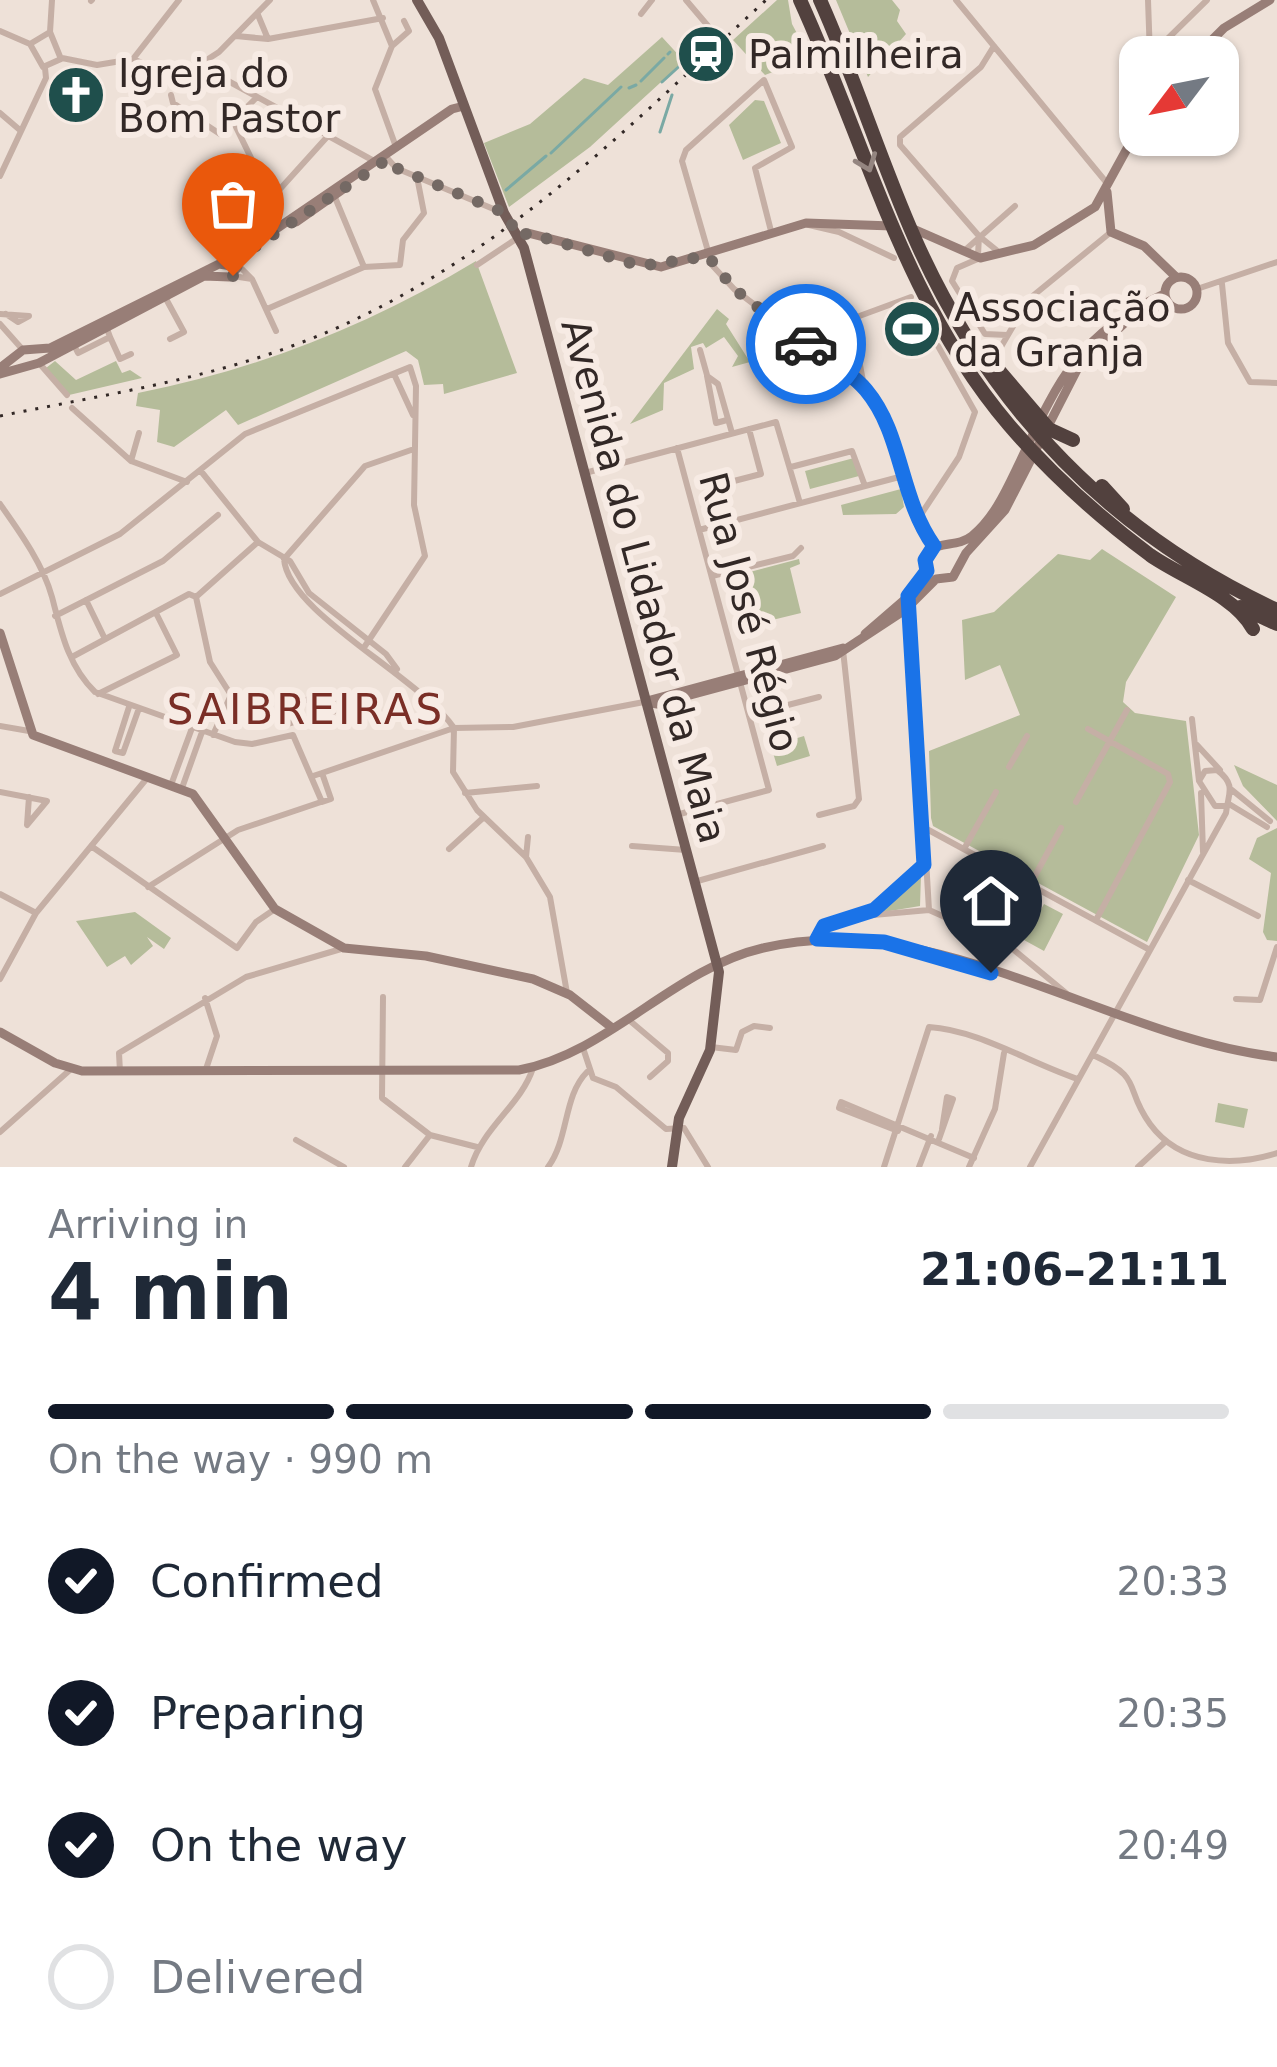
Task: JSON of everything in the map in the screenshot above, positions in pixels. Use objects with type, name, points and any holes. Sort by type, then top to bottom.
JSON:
[{"type":"highway","points":[[820,0],[915,240],[966,340],[1008,403],[1124,520],[1277,610]]},
{"type":"highway","points":[[801,3],[897,238],[943,331],[1007,423],[1088,506],[1149,554],[1242,614],[1253,629]]},
{"type":"highway","points":[[966,340],[983,352],[1049,429],[1073,440]]},
{"type":"highway","points":[[1102,486],[1168,549]]},
{"type":"highway","points":[[1214,595],[1277,624]]},
{"type":"main road","name":"Avenida do Lidador da Maia","points":[[417,0],[439,38],[506,215],[518,235],[717,963],[711,1047],[678,1128],[672,1167]]},
{"type":"main road","points":[[1216,36],[1270,0]]},
{"type":"main road","points":[[228,268],[374,161],[464,106]]},
{"type":"main road","points":[[0,371],[23,356],[40,359],[228,268],[464,106]]},
{"type":"main road","points":[[518,235],[528,233],[641,266],[708,256],[806,223],[914,228],[980,258],[1004,255],[1075,223],[1104,201],[1126,156]]},
{"type":"main road","points":[[1104,201],[1111,232],[1160,258],[1176,277],[1186,277],[1197,289],[1189,307],[1167,299]]},
{"type":"main road","points":[[931,575],[953,577],[1001,508],[1067,375],[1111,333],[1167,299],[1176,277]]},
{"type":"main road","points":[[40,359],[108,331],[171,292]]},
{"type":"main road","points":[[931,575],[925,560],[934,546],[950,546],[971,537],[1001,508]]},
{"type":"main road","points":[[950,546],[961,560]]},
{"type":"main road","points":[[646,701],[740,680],[843,648],[909,600],[931,575]]},
{"type":"main road","points":[[0,633],[29,731],[39,740],[176,787],[200,801],[275,909],[344,948],[426,956],[533,980],[568,994],[611,1027]]},
{"type":"main road","points":[[0,1032],[71,1069],[533,1068],[582,1045],[717,963],[761,948],[817,939],[921,950],[1210,1046],[1277,1057]]},
{"type":"street","points":[[52,0],[50,32],[62,58]]},
{"type":"street","points":[[133,59],[179,0]]},
{"type":"street","points":[[199,65],[270,0]]},
{"type":"street","points":[[373,0],[392,46]]},
{"type":"street","points":[[641,14],[652,0]]},
{"type":"street","points":[[686,0],[714,33]]},
{"type":"street","points":[[1148,0],[1149,36]]},
{"type":"street","points":[[1171,36],[1208,0]]},
{"type":"street","points":[[958,1],[1104,201]]},
{"type":"street","points":[[258,13],[268,39]]},
{"type":"street","points":[[236,36],[268,39],[383,18]]},
{"type":"street","points":[[396,147],[375,89],[392,46],[410,31],[404,22]]},
{"type":"street","points":[[0,31],[31,44],[45,68]]},
{"type":"street","points":[[31,44],[50,32]]},
{"type":"street","points":[[994,46],[982,57],[981,67],[900,137],[900,146],[1004,255]]},
{"type":"street","points":[[0,176],[45,68],[62,58],[97,65],[133,59],[149,66],[199,65],[374,161],[356,180]]},
{"type":"street","points":[[772,235],[755,168],[792,147],[764,80],[682,160],[708,256],[734,289],[866,389]]},
{"type":"street","points":[[749,92],[772,94]]},
{"type":"street","points":[[171,95],[172,103],[220,134],[256,98]]},
{"type":"street","points":[[0,113],[21,131]]},
{"type":"street","points":[[234,123],[271,199],[327,137]]},
{"type":"street","points":[[388,159],[417,177],[506,215]]},
{"type":"street","points":[[267,309],[364,267],[400,265],[403,240],[424,213],[417,177]]},
{"type":"street","points":[[334,195],[364,267]]},
{"type":"street","points":[[960,252],[983,238],[1015,206]]},
{"type":"street","points":[[806,223],[894,258]]},
{"type":"street","points":[[998,352],[1029,299],[1111,232]]},
{"type":"street","points":[[477,265],[518,235]]},
{"type":"street","points":[[983,238],[980,258],[957,268],[952,281],[986,334],[1007,335]]},
{"type":"street","points":[[1197,289],[1277,262]]},
{"type":"street","points":[[228,268],[251,279],[275,332]]},
{"type":"street","points":[[1222,284],[1228,343],[1250,382],[1277,383]]},
{"type":"street","points":[[170,339],[184,332],[171,292]]},
{"type":"street","points":[[824,358],[851,320],[911,297]]},
{"type":"street","points":[[851,320],[866,389],[892,440],[916,522],[934,546]]},
{"type":"street","points":[[0,324],[23,356]]},
{"type":"street","points":[[108,331],[120,359],[131,354]]},
{"type":"street","points":[[916,522],[959,458],[975,412],[938,346]]},
{"type":"street","points":[[700,350],[707,376],[718,384],[731,434]]},
{"type":"street","points":[[40,359],[67,395]]},
{"type":"street","points":[[0,594],[120,534],[245,434],[410,367],[416,386],[414,505],[425,556],[367,643]]},
{"type":"street","points":[[394,374],[415,418]]},
{"type":"street","points":[[72,408],[131,461],[187,482]]},
{"type":"street","points":[[585,473],[749,429],[781,425],[800,503]]},
{"type":"street","points":[[730,482],[761,474],[749,429]]},
{"type":"street","points":[[131,461],[139,433]]},
{"type":"street","name":"Rua José Régio","points":[[676,815],[769,790],[677,448]]},
{"type":"street","points":[[284,559],[364,466],[413,449]]},
{"type":"street","points":[[791,467],[852,451],[865,486]]},
{"type":"street","points":[[200,470],[258,542],[284,559],[298,587],[397,669],[454,728],[453,772],[484,817],[526,857],[550,897],[568,994]]},
{"type":"street","points":[[699,530],[903,476]]},
{"type":"street","points":[[0,504],[42,572],[82,680],[98,694],[202,732],[252,744],[283,735],[297,739],[331,799],[225,838],[148,887]]},
{"type":"street","points":[[55,616],[164,561],[218,515]]},
{"type":"street","points":[[72,657],[189,595],[196,596],[258,542]]},
{"type":"street","points":[[712,576],[793,556],[801,548]]},
{"type":"street","points":[[196,596],[210,662],[231,695],[213,735]]},
{"type":"street","points":[[86,600],[105,639]]},
{"type":"street","points":[[909,600],[929,910]]},
{"type":"street","points":[[98,694],[177,655],[156,613]]},
{"type":"street","points":[[819,815],[854,806],[859,799],[843,648]]},
{"type":"street","points":[[283,725],[335,711],[337,695],[281,707],[277,714],[283,735]]},
{"type":"street","points":[[749,715],[819,697]]},
{"type":"street","points":[[318,775],[454,728],[513,728],[646,701]]},
{"type":"street","points":[[134,709],[123,753],[115,751],[134,709]]},
{"type":"street","points":[[1076,802],[1126,710]]},
{"type":"street","points":[[1192,719],[1203,855]]},
{"type":"street","points":[[0,726],[29,731]]},
{"type":"street","points":[[176,787],[192,728]]},
{"type":"street","points":[[1088,730],[1168,774],[1170,782],[1096,920]]},
{"type":"street","points":[[176,787],[202,732]]},
{"type":"street","points":[[1009,767],[1027,736]]},
{"type":"street","points":[[1194,740],[1232,790],[1268,824],[1228,805],[1214,806],[1201,793]]},
{"type":"street","points":[[1199,781],[1208,770],[1222,773]]},
{"type":"street","points":[[0,979],[36,914],[148,778]]},
{"type":"street","points":[[466,794],[537,786]]},
{"type":"street","points":[[1030,1167],[1203,855],[1232,790]]},
{"type":"street","points":[[0,792],[29,797],[47,801],[27,825],[29,797]]},
{"type":"street","points":[[964,849],[996,792]]},
{"type":"street","points":[[449,849],[484,817]]},
{"type":"street","points":[[923,827],[1150,950]]},
{"type":"street","points":[[1030,885],[1061,828]]},
{"type":"street","points":[[515,846],[527,838],[526,857]]},
{"type":"street","points":[[91,846],[237,948],[256,922],[275,909]]},
{"type":"street","points":[[694,882],[823,846]]},
{"type":"street","points":[[632,847],[686,850]]},
{"type":"street","points":[[862,916],[924,865]]},
{"type":"street","points":[[1187,880],[1258,916]]},
{"type":"street","points":[[0,894],[36,914]]},
{"type":"street","points":[[817,939],[824,926],[862,916],[929,910],[1008,945],[1061,985],[1072,1001]]},
{"type":"street","points":[[1236,999],[1260,1000],[1277,947]]},
{"type":"street","points":[[120,1072],[119,1053],[206,998],[246,977],[344,948]]},
{"type":"street","points":[[382,997],[382,1098],[430,1136],[477,1147]]},
{"type":"street","points":[[205,1072],[217,1036],[206,998]]},
{"type":"street","points":[[626,1018],[668,1053],[668,1060],[650,1078]]},
{"type":"street","points":[[711,1047],[736,1050],[742,1032],[754,1026],[770,1028]]},
{"type":"street","points":[[884,1167],[932,1026],[994,1044],[1004,1053],[1078,1079]]},
{"type":"street","points":[[582,1045],[588,1071],[647,1109],[660,1126],[686,1130],[708,1167]]},
{"type":"street","points":[[899,1128],[841,1102],[839,1108],[899,1128],[935,1138],[973,1164],[995,1109],[1004,1053]]},
{"type":"street","points":[[1093,1055],[1132,1080],[1147,1120],[1165,1142],[1204,1164],[1237,1167],[1277,1153]]},
{"type":"street","points":[[470,1167],[477,1147],[528,1083],[533,1068]]},
{"type":"street","points":[[0,1132],[71,1069]]},
{"type":"street","points":[[548,1167],[560,1148],[577,1084],[588,1071]]},
{"type":"street","points":[[919,1167],[945,1130],[953,1099],[946,1097],[942,1129]]},
{"type":"street","points":[[405,1167],[430,1136]]},
{"type":"street","points":[[296,1140],[344,1167]]},
{"type":"street","points":[[1138,1167],[1165,1142]]},
{"type":"green space","points":[[777,0],[788,0],[792,24],[810,58],[765,75],[733,40]]},
{"type":"green space","points":[[836,0],[892,0],[900,10],[897,21],[906,34],[868,77]]},
{"type":"green space","points":[[662,37],[684,61],[590,147],[509,207],[484,143],[530,124],[584,78],[608,85]]},
{"type":"green space","points":[[755,100],[764,101],[781,143],[743,160],[729,125]]},
{"type":"green space","points":[[476,261],[517,373],[444,394],[443,384],[424,385],[418,360],[406,351],[238,425],[226,410],[174,447],[157,442],[160,410],[136,406],[138,393],[227,371],[313,342]]},
{"type":"green space","name":"Associação da Granja","points":[[911,307],[930,340],[913,350],[894,317]]},
{"type":"green space","points":[[717,309],[729,319],[726,324],[750,362],[732,367],[738,356],[724,337],[706,348],[703,343],[691,347],[694,369],[664,383],[663,410],[630,424]]},
{"type":"green space","points":[[55,361],[76,380],[116,361],[122,373],[130,370],[142,378],[69,395],[46,368]]},
{"type":"green space","points":[[854,458],[859,476],[810,489],[805,471]]},
{"type":"green space","points":[[901,489],[904,507],[896,514],[843,515],[841,505]]},
{"type":"green space","points":[[1102,549],[1176,597],[1126,682],[1123,702],[1135,713],[1186,721],[1199,835],[1147,942],[933,826],[931,818],[929,751],[1020,715],[1000,665],[965,680],[962,620],[994,612],[1058,554],[1090,560]]},
{"type":"green space","points":[[799,559],[800,564],[790,568],[801,613],[744,627],[727,578]]},
{"type":"green space","points":[[804,736],[810,756],[777,766],[771,746]]},
{"type":"green space","points":[[1234,765],[1277,785],[1277,821],[1243,786]]},
{"type":"green space","points":[[1277,828],[1277,941],[1267,940],[1263,932],[1271,873],[1249,859],[1257,838]]},
{"type":"green space","points":[[921,875],[920,906],[884,912],[884,906]]},
{"type":"green space","points":[[1044,904],[1063,914],[1044,951],[1024,940]]},
{"type":"green space","points":[[135,912],[171,938],[164,949],[147,937],[153,946],[131,965],[125,956],[107,967],[76,921]]},
{"type":"green space","points":[[1218,1103],[1248,1109],[1244,1128],[1215,1122]]},
{"type":"waterway","points":[[641,81],[664,58]]},
{"type":"waterway","points":[[662,82],[685,61]]},
{"type":"waterway","points":[[629,88],[636,85]]},
{"type":"waterway","points":[[551,153],[621,87]]},
{"type":"waterway","points":[[660,132],[672,95]]},
{"type":"waterway","points":[[506,190],[546,156]]},
{"type":"railway","points":[[0,416],[220,369],[361,317],[426,281],[546,197],[766,0]]},
{"type":"way so far","points":[[233,276],[238,270],[234,263],[244,254],[388,159],[396,168],[505,213],[519,237],[528,233],[641,266],[661,267],[708,256],[734,289],[806,344]]},
{"type":"place","name":"Palmilheira","points":[[706,54]]},
{"type":"place","name":"Igreja do Bom Pastor","points":[[76,95]]},
{"type":"place","name":"Associação da Granja","points":[[912,329]]},
{"type":"district","name":"SAIBREIRAS","points":[[306,709]]},
{"type":"route","points":[[806,344],[866,389],[899,458],[912,514],[934,546],[925,560],[927,571],[908,596],[913,616],[924,865],[874,910],[824,926],[817,939],[884,942],[991,973]]}]
